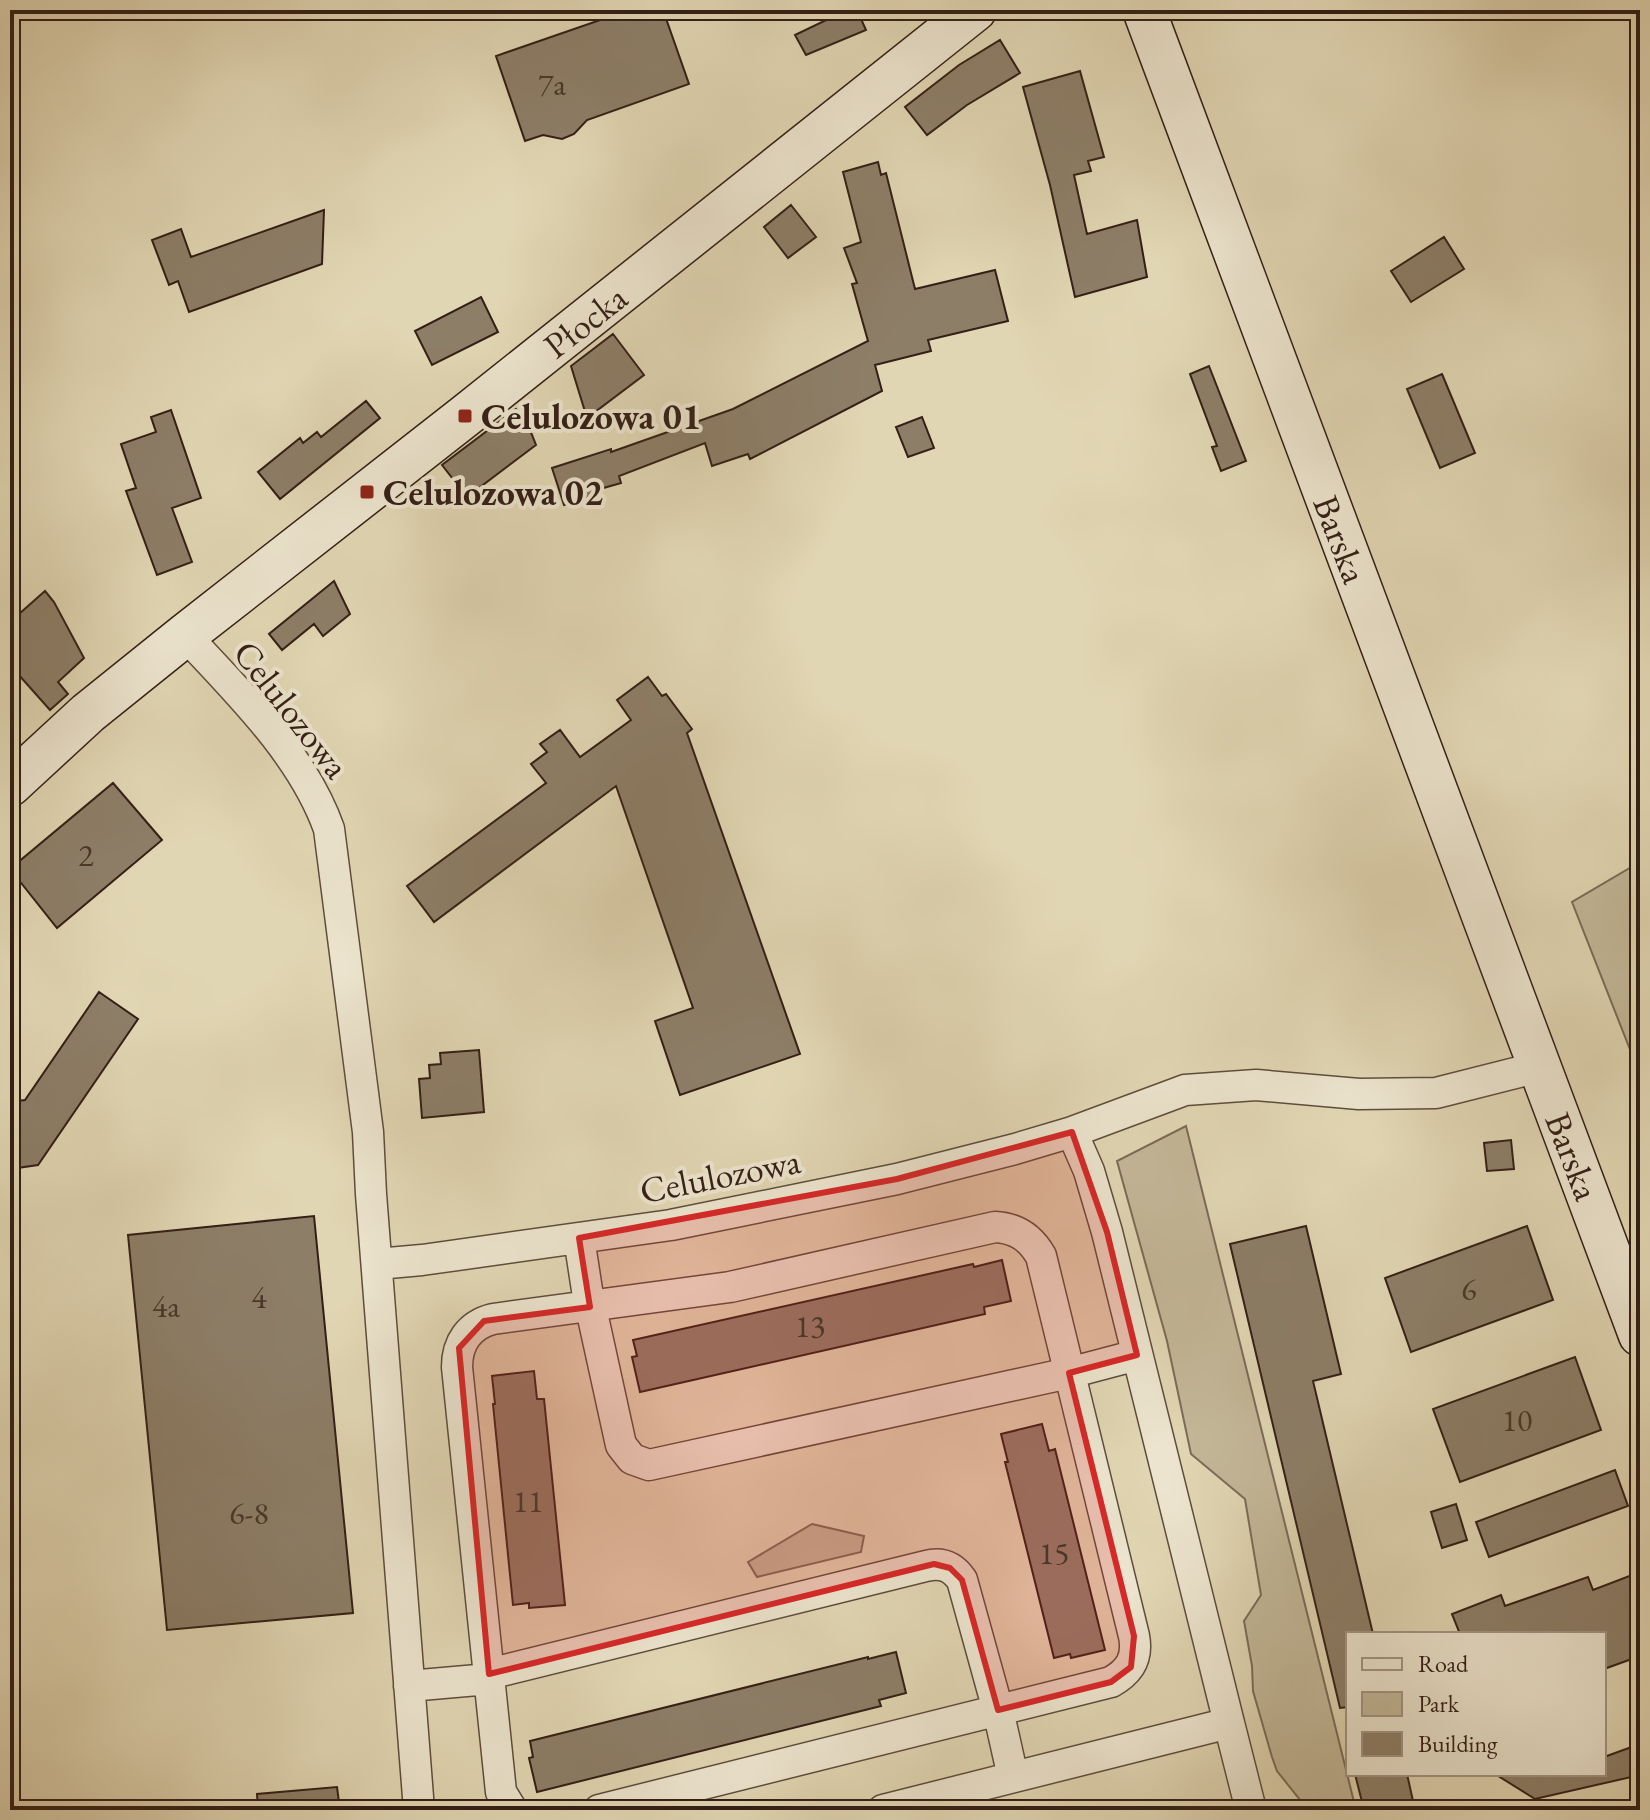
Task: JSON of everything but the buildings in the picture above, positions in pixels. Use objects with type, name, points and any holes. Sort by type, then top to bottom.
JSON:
[{"type":"street","name":"Płocka","points":[[10,785],[88,713],[185,635],[975,10]]},
{"type":"street","name":"Barska","points":[[1144,10],[1640,1335]]},
{"type":"street","name":"Celulozowa","points":[[185,635],[300,769],[320,803],[329,829],[368,1132],[419,1810]]},
{"type":"street","name":"Barska","points":[[1072,1132],[1185,1090],[1256,1085],[1359,1094],[1436,1093],[1539,1067]]},
{"type":"street","name":"Celulozowa","points":[[377,1264],[671,1225],[897,1179],[1072,1132]]},
{"type":"street","points":[[1072,1132],[1089,1171],[1107,1232],[1251,1810]]},
{"type":"street","points":[[512,1810],[501,1792],[457,1367],[459,1348],[472,1329],[484,1321],[730,1287],[995,1227],[1005,1228],[1028,1239],[1041,1256],[1134,1636],[1135,1657],[1131,1667],[1111,1682],[599,1810]]},
{"type":"street","points":[[579,1238],[621,1445],[632,1459],[649,1465],[1069,1373],[1137,1355]]},
{"type":"street","points":[[409,1686],[489,1676],[934,1564],[950,1568],[962,1580],[1013,1777]]},
{"type":"street","points":[[883,1810],[1229,1723]]},
{"type":"highlighted area","points":[[1072,1132],[1107,1232],[1137,1355],[1069,1373],[1134,1636],[1131,1667],[1111,1682],[998,1710],[962,1580],[950,1568],[934,1564],[489,1674],[459,1348],[484,1321],[590,1307],[579,1238],[897,1179]]},
{"type":"green space","points":[[1640,862],[1640,1075],[1572,902]]},
{"type":"green space","points":[[1186,1126],[1356,1810],[1308,1810],[1277,1771],[1253,1691],[1244,1621],[1261,1595],[1245,1499],[1191,1454],[1167,1341],[1117,1161]]},
{"type":"green space","points":[[812,1524],[864,1536],[861,1552],[757,1577],[748,1562]]},
{"type":"place","name":"Celulozowa 01","points":[[465,416]]},
{"type":"place","name":"Celulozowa 02","points":[[367,492]]}]
